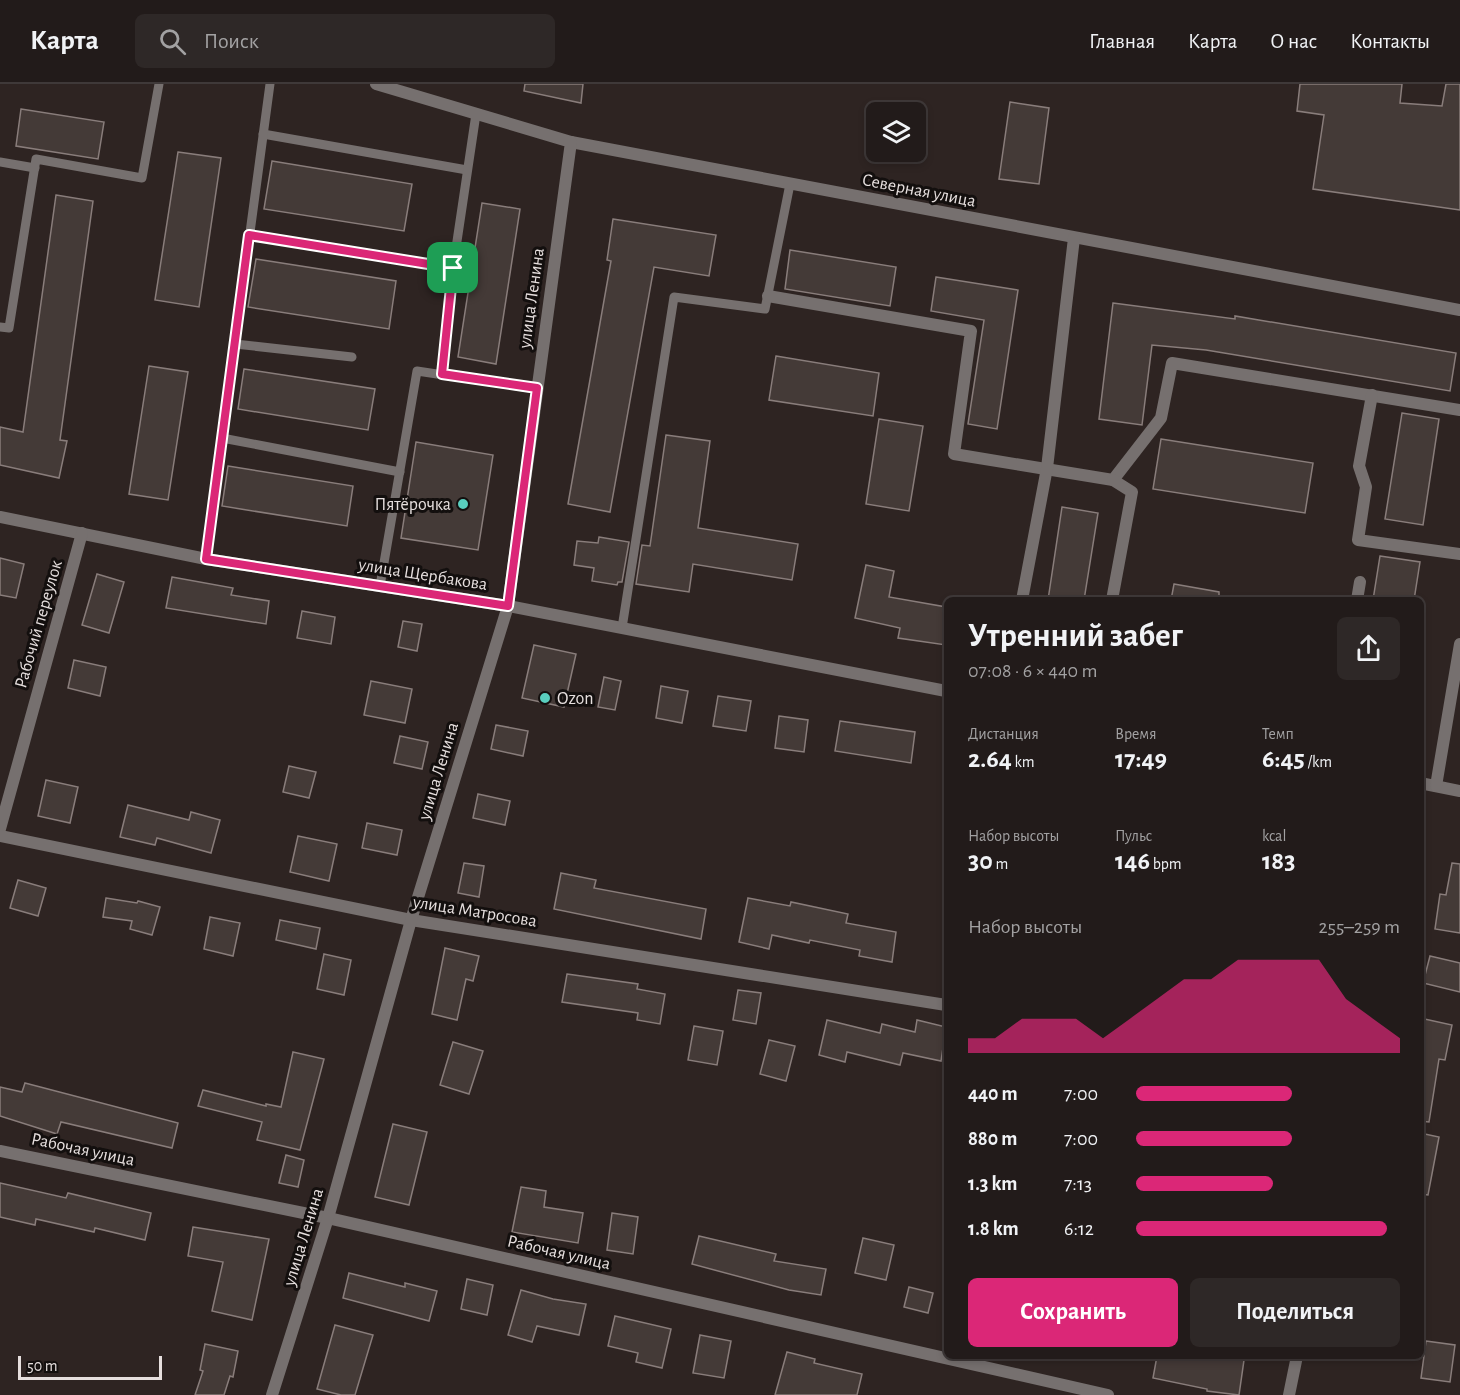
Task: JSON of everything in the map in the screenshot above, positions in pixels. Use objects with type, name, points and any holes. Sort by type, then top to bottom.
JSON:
[{"type":"street","name":"Северная улица","points":[[376,84],[571,142],[1460,310]]},
{"type":"street","name":"улица Ленина","points":[[272,1395],[328,1218],[411,920],[508,606],[571,142]]},
{"type":"street","points":[[1023,597],[1047,468],[1074,237]]},
{"type":"street","points":[[768,296],[971,331],[954,454],[1113,480],[1132,492],[1113,597]]},
{"type":"street","points":[[1113,480],[1161,418],[1172,363],[1460,410]]},
{"type":"street","points":[[1372,395],[1359,466],[1366,487],[1358,540],[1460,555]]},
{"type":"street","name":"улица Щербакова","points":[[0,517],[206,559],[508,606],[944,691]]},
{"type":"street","name":"Рабочий переулок","points":[[0,829],[82,533]]},
{"type":"street","points":[[1358,597],[1360,582]]},
{"type":"street","points":[[1436,786],[1460,644]]},
{"type":"street","points":[[1424,784],[1460,791]]},
{"type":"street","name":"улица Матросова","points":[[0,836],[411,920],[944,1005]]},
{"type":"street","name":"Рабочая улица","points":[[0,1151],[328,1218],[944,1358]]},
{"type":"street","name":"Рабочая улица","points":[[949,1359],[1108,1395]]},
{"type":"street","points":[[1289,1395],[1296,1359]]},
{"type":"lane","points":[[0,327],[9,328],[36,159],[142,178],[159,84]]},
{"type":"lane","points":[[206,559],[270,84]]},
{"type":"lane","points":[[442,374],[453,268],[476,114]]},
{"type":"lane","points":[[263,134],[467,170]]},
{"type":"lane","points":[[0,162],[35,168]]},
{"type":"lane","points":[[622,628],[674,297],[765,309],[790,184]]},
{"type":"lane","points":[[249,235],[453,268]]},
{"type":"lane","points":[[235,344],[352,357]]},
{"type":"lane","points":[[380,586],[417,370],[537,388]]},
{"type":"lane","points":[[222,438],[400,472]]},
{"type":"building","points":[[525,84],[583,84],[581,103],[524,91]]},
{"type":"building","points":[[1300,84],[1402,84],[1400,103],[1442,106],[1446,84],[1460,84],[1460,210],[1313,189],[1324,115],[1297,111]]},
{"type":"building","points":[[1010,102],[1049,108],[1039,184],[999,179]]},
{"type":"building","points":[[21,109],[104,122],[98,159],[16,146]]},
{"type":"building","points":[[178,152],[221,158],[199,307],[155,300]]},
{"type":"building","points":[[272,161],[412,184],[404,231],[264,209]]},
{"type":"building","points":[[56,195],[93,201],[60,440],[67,441],[59,478],[0,465],[0,427],[23,432]]},
{"type":"building","points":[[482,203],[520,209],[496,364],[458,357]]},
{"type":"building","points":[[613,219],[716,235],[709,276],[654,267],[610,512],[568,504],[611,261],[607,260]]},
{"type":"building","points":[[790,250],[896,267],[890,306],[785,289]]},
{"type":"building","points":[[256,259],[396,281],[389,329],[248,307]]},
{"type":"building","points":[[936,277],[1018,290],[997,429],[968,424],[984,320],[931,311]]},
{"type":"building","points":[[1113,303],[1235,319],[1235,316],[1456,353],[1450,391],[1206,350],[1152,345],[1142,425],[1099,419]]},
{"type":"building","points":[[776,356],[879,373],[873,416],[769,400]]},
{"type":"building","points":[[149,366],[188,372],[168,500],[129,494]]},
{"type":"building","points":[[244,369],[375,389],[368,430],[238,409]]},
{"type":"building","points":[[1402,413],[1439,419],[1423,525],[1385,519]]},
{"type":"building","points":[[879,419],[923,426],[909,511],[866,504]]},
{"type":"building","points":[[666,435],[710,441],[698,528],[798,544],[792,580],[693,564],[689,592],[636,584],[642,545],[650,546]]},
{"type":"building","points":[[1161,439],[1313,463],[1305,513],[1153,489]]},
{"type":"building","points":[[416,442],[493,455],[478,550],[401,538]]},
{"type":"building","points":[[228,466],[353,486],[347,526],[222,506]]},
{"type":"building","points":[[1062,507],[1098,513],[1084,597],[1048,597]]},
{"type":"building","points":[[599,537],[629,542],[622,582],[618,582],[617,585],[592,581],[594,568],[574,565],[577,541],[598,543]]},
{"type":"building","points":[[1380,556],[1420,562],[1414,597],[1373,597]]},
{"type":"building","points":[[0,558],[24,564],[16,598],[0,595]]},
{"type":"building","points":[[866,565],[894,571],[889,597],[944,607],[944,645],[898,638],[900,628],[855,618]]},
{"type":"building","points":[[97,574],[124,582],[109,633],[82,625]]},
{"type":"building","points":[[172,577],[233,588],[231,595],[269,601],[266,624],[166,608]]},
{"type":"building","points":[[1174,584],[1219,592],[1219,597],[1172,597]]},
{"type":"building","points":[[302,611],[335,617],[331,644],[297,638]]},
{"type":"building","points":[[403,621],[422,624],[417,651],[398,647]]},
{"type":"building","points":[[534,645],[576,654],[564,707],[522,698]]},
{"type":"building","points":[[74,660],[106,667],[100,696],[68,688]]},
{"type":"building","points":[[604,677],[621,681],[615,710],[598,707]]},
{"type":"building","points":[[371,681],[412,689],[405,723],[364,715]]},
{"type":"building","points":[[661,686],[688,691],[682,723],[656,718]]},
{"type":"building","points":[[718,696],[751,701],[746,731],[713,726]]},
{"type":"building","points":[[779,716],[808,720],[804,752],[775,748]]},
{"type":"building","points":[[840,721],[915,732],[911,763],[835,751]]},
{"type":"building","points":[[496,725],[528,731],[523,756],[491,749]]},
{"type":"building","points":[[400,736],[428,742],[422,769],[394,763]]},
{"type":"building","points":[[289,766],[316,772],[309,798],[283,792]]},
{"type":"building","points":[[46,780],[78,787],[70,823],[38,816]]},
{"type":"building","points":[[478,794],[510,801],[505,825],[473,818]]},
{"type":"building","points":[[128,805],[189,820],[191,812],[220,820],[211,853],[157,838],[155,845],[120,837]]},
{"type":"building","points":[[367,823],[402,830],[397,855],[362,848]]},
{"type":"building","points":[[298,836],[337,844],[329,881],[290,872]]},
{"type":"building","points":[[464,863],[484,866],[479,897],[458,893]]},
{"type":"building","points":[[1452,863],[1460,864],[1460,933],[1435,929],[1440,894],[1446,895]]},
{"type":"building","points":[[561,873],[596,880],[594,888],[706,909],[701,939],[554,909]]},
{"type":"building","points":[[18,880],[46,888],[38,916],[10,908]]},
{"type":"building","points":[[106,898],[137,903],[138,901],[160,907],[152,935],[130,929],[132,921],[103,917]]},
{"type":"building","points":[[748,898],[790,906],[791,902],[848,914],[846,923],[896,932],[892,962],[859,956],[860,950],[772,935],[769,949],[739,942]]},
{"type":"building","points":[[210,917],[240,923],[233,956],[204,949]]},
{"type":"building","points":[[280,920],[320,928],[316,949],[276,940]]},
{"type":"building","points":[[445,948],[479,956],[473,981],[466,979],[457,1020],[432,1014]]},
{"type":"building","points":[[324,954],[351,960],[344,995],[317,989]]},
{"type":"building","points":[[1430,956],[1460,963],[1460,992],[1424,983]]},
{"type":"building","points":[[567,974],[638,984],[637,989],[665,994],[660,1024],[637,1020],[638,1013],[562,1002]]},
{"type":"building","points":[[738,990],[761,993],[756,1024],[733,1020]]},
{"type":"building","points":[[1424,1019],[1452,1025],[1445,1060],[1439,1059],[1429,1122],[1424,1121]]},
{"type":"building","points":[[827,1020],[880,1033],[882,1024],[915,1032],[917,1020],[944,1027],[941,1061],[903,1053],[900,1065],[847,1052],[845,1062],[819,1055]]},
{"type":"building","points":[[694,1026],[723,1031],[717,1065],[688,1060]]},
{"type":"building","points":[[769,1040],[795,1046],[786,1081],[760,1074]]},
{"type":"building","points":[[453,1042],[483,1051],[469,1094],[440,1085]]},
{"type":"building","points":[[293,1052],[324,1059],[300,1150],[257,1140],[262,1122],[198,1106],[203,1090],[266,1106],[266,1104],[281,1107]]},
{"type":"building","points":[[25,1083],[178,1123],[172,1148],[61,1122],[57,1134],[0,1116],[0,1087],[22,1092]]},
{"type":"building","points":[[393,1124],[427,1132],[409,1205],[375,1197]]},
{"type":"building","points":[[1424,1134],[1439,1137],[1428,1195],[1424,1194]]},
{"type":"building","points":[[286,1155],[304,1160],[298,1187],[279,1183]]},
{"type":"building","points":[[0,1183],[66,1198],[68,1193],[151,1213],[145,1240],[95,1228],[94,1232],[36,1219],[35,1225],[0,1217]]},
{"type":"building","points":[[521,1187],[546,1191],[544,1207],[583,1213],[578,1243],[512,1232]]},
{"type":"building","points":[[612,1213],[638,1217],[633,1254],[607,1250]]},
{"type":"building","points":[[193,1227],[269,1239],[252,1320],[212,1311],[223,1262],[188,1256]]},
{"type":"building","points":[[699,1236],[776,1254],[774,1261],[826,1269],[821,1295],[789,1290],[692,1264]]},
{"type":"building","points":[[863,1238],[894,1245],[886,1280],[855,1273]]},
{"type":"building","points":[[349,1273],[405,1287],[405,1283],[437,1291],[429,1321],[343,1298]]},
{"type":"building","points":[[467,1279],[493,1285],[487,1315],[461,1309]]},
{"type":"building","points":[[909,1287],[933,1293],[928,1313],[904,1307]]},
{"type":"building","points":[[521,1290],[553,1299],[586,1304],[579,1335],[537,1326],[532,1342],[508,1335]]},
{"type":"building","points":[[615,1316],[671,1329],[662,1368],[636,1362],[638,1353],[608,1346]]},
{"type":"building","points":[[335,1325],[373,1335],[355,1395],[341,1395],[317,1389]]},
{"type":"building","points":[[700,1335],[731,1341],[724,1378],[693,1373]]},
{"type":"building","points":[[1426,1341],[1455,1345],[1450,1382],[1421,1378]]},
{"type":"building","points":[[205,1344],[238,1351],[233,1377],[230,1376],[224,1395],[195,1395],[203,1371],[200,1370]]},
{"type":"building","points":[[787,1352],[815,1359],[814,1363],[862,1374],[857,1395],[775,1395]]},
{"type":"building","points":[[1156,1359],[1244,1360],[1239,1395],[1207,1391],[1207,1389],[1153,1378]]},
{"type":"place","name":"Пятёрочка","points":[[463,504]]},
{"type":"place","name":"Ozon","points":[[545,698]]},
{"type":"route","points":[[249,235],[453,268],[442,374],[537,388],[508,606],[206,559],[249,235]]}]
